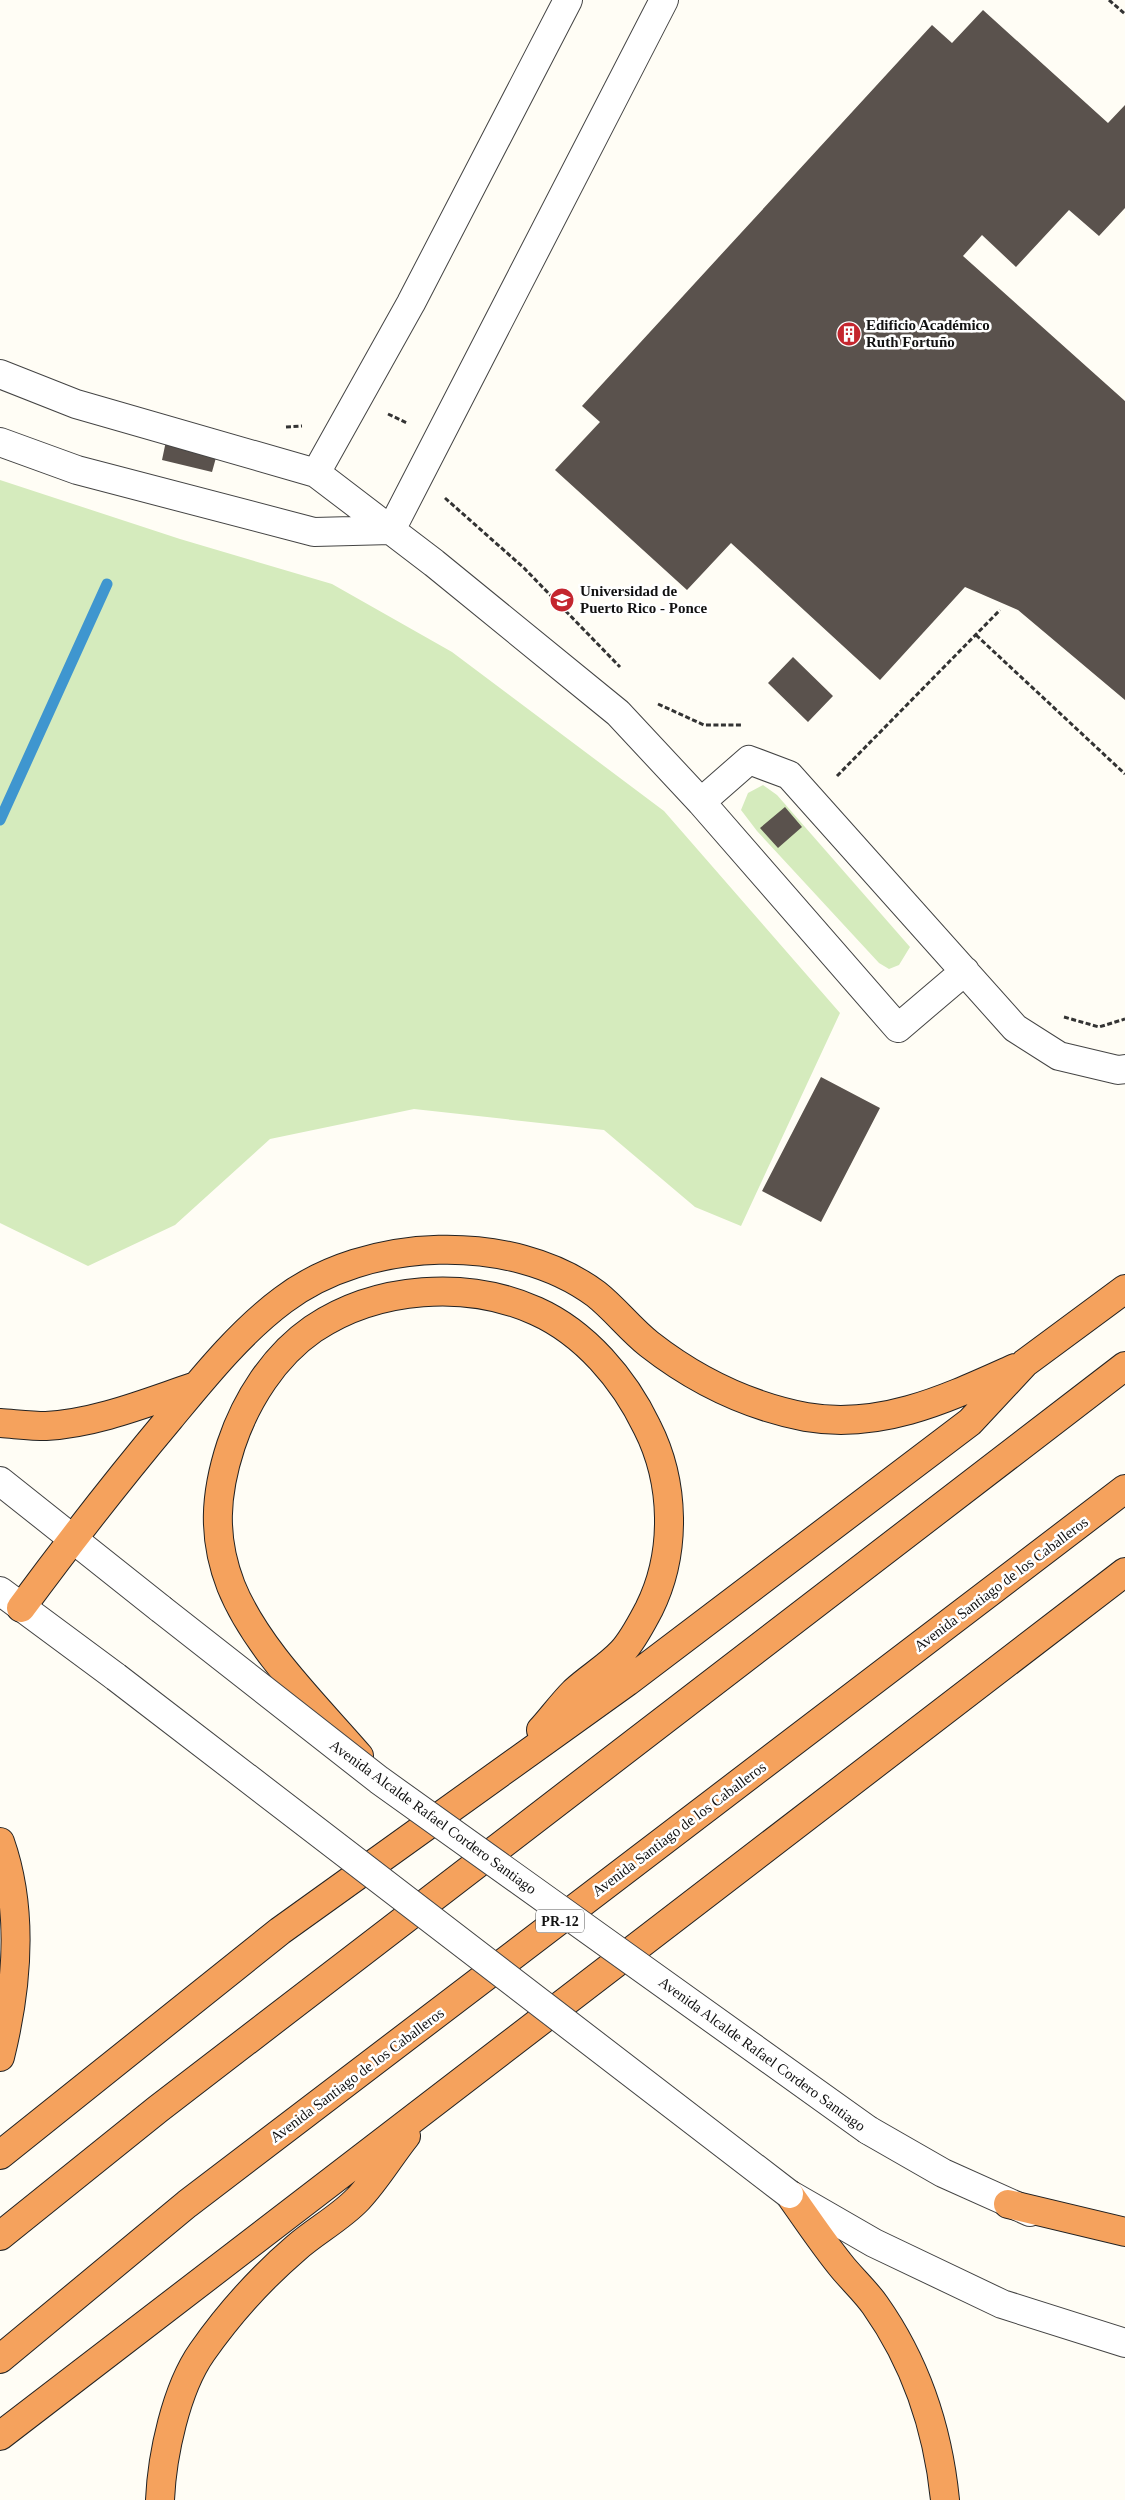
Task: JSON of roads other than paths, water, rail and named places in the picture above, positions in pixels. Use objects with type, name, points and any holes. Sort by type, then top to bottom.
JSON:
[{"type":"highway","points":[[21,1608],[73,1538],[196,1386],[257,1322],[284,1299],[310,1283],[342,1267],[368,1258],[405,1252],[444,1251],[479,1252],[524,1260],[567,1277],[596,1294],[647,1342],[712,1386],[746,1400],[808,1417],[841,1420],[874,1419],[911,1411],[950,1397],[1025,1364]]},
{"type":"highway","points":[[0,2155],[280,1930],[628,1682],[970,1422],[1025,1364],[1125,1289]]},
{"type":"highway","points":[[379,1780],[260,1640],[232,1588],[224,1564],[216,1520],[219,1490],[236,1430],[248,1402],[268,1374],[289,1349],[314,1329],[372,1302],[400,1295],[456,1291],[480,1294],[510,1301],[538,1311],[561,1326],[609,1366],[628,1393],[656,1444],[663,1469],[669,1500],[666,1548],[660,1578],[651,1605],[622,1652],[575,1692],[511,1765]]},
{"type":"highway","points":[[0,2236],[166,2103],[1125,1366]]},
{"type":"highway","points":[[0,1423],[45,1426],[77,1422],[111,1414],[196,1386]]},
{"type":"highway","name":"Avenida Santiago de los Caballeros","points":[[0,2359],[195,2198],[1125,1489]]},
{"type":"highway","points":[[5,2435],[428,2106],[833,1798],[1125,1572]]},
{"type":"highway","points":[[1097,1593],[1125,1584]]},
{"type":"highway","points":[[0,1842],[13,1900],[15,1937],[15,1974],[0,2057]]},
{"type":"highway","points":[[160,2500],[161,2473],[170,2427],[201,2353],[233,2312],[288,2256],[358,2199],[428,2106]]},
{"type":"highway","points":[[789,2194],[842,2267],[875,2305],[904,2356],[926,2404],[941,2460],[945,2500]]},
{"type":"highway","points":[[1008,2204],[1125,2232]]},
{"type":"street","points":[[316,472],[411,303],[568,0]]},
{"type":"street","points":[[391,530],[664,0]]},
{"type":"street","points":[[0,374],[76,404],[316,472],[618,713],[701,802],[898,1028],[965,971]]},
{"type":"street","points":[[0,442],[77,470],[314,532],[391,530]]},
{"type":"street","points":[[701,802],[749,760],[789,775],[1015,1028],[1059,1056],[1118,1070],[1125,1069]]},
{"type":"street","name":"Avenida Alcalde Rafael Cordero Santiago","points":[[0,1481],[379,1780],[868,2130],[943,2173],[1008,2204],[1125,2246]]},
{"type":"street","points":[[0,1591],[116,1676],[789,2194],[874,2243],[1002,2304],[1125,2343]]},
{"type":"waterway","points":[[0,820],[107,584]]},
{"type":"place","name":"Edificio Académico Ruth Fortuño","points":[[849,334]]},
{"type":"place","name":"Universidad de Puerto Rico - Ponce","points":[[562,600]]}]
